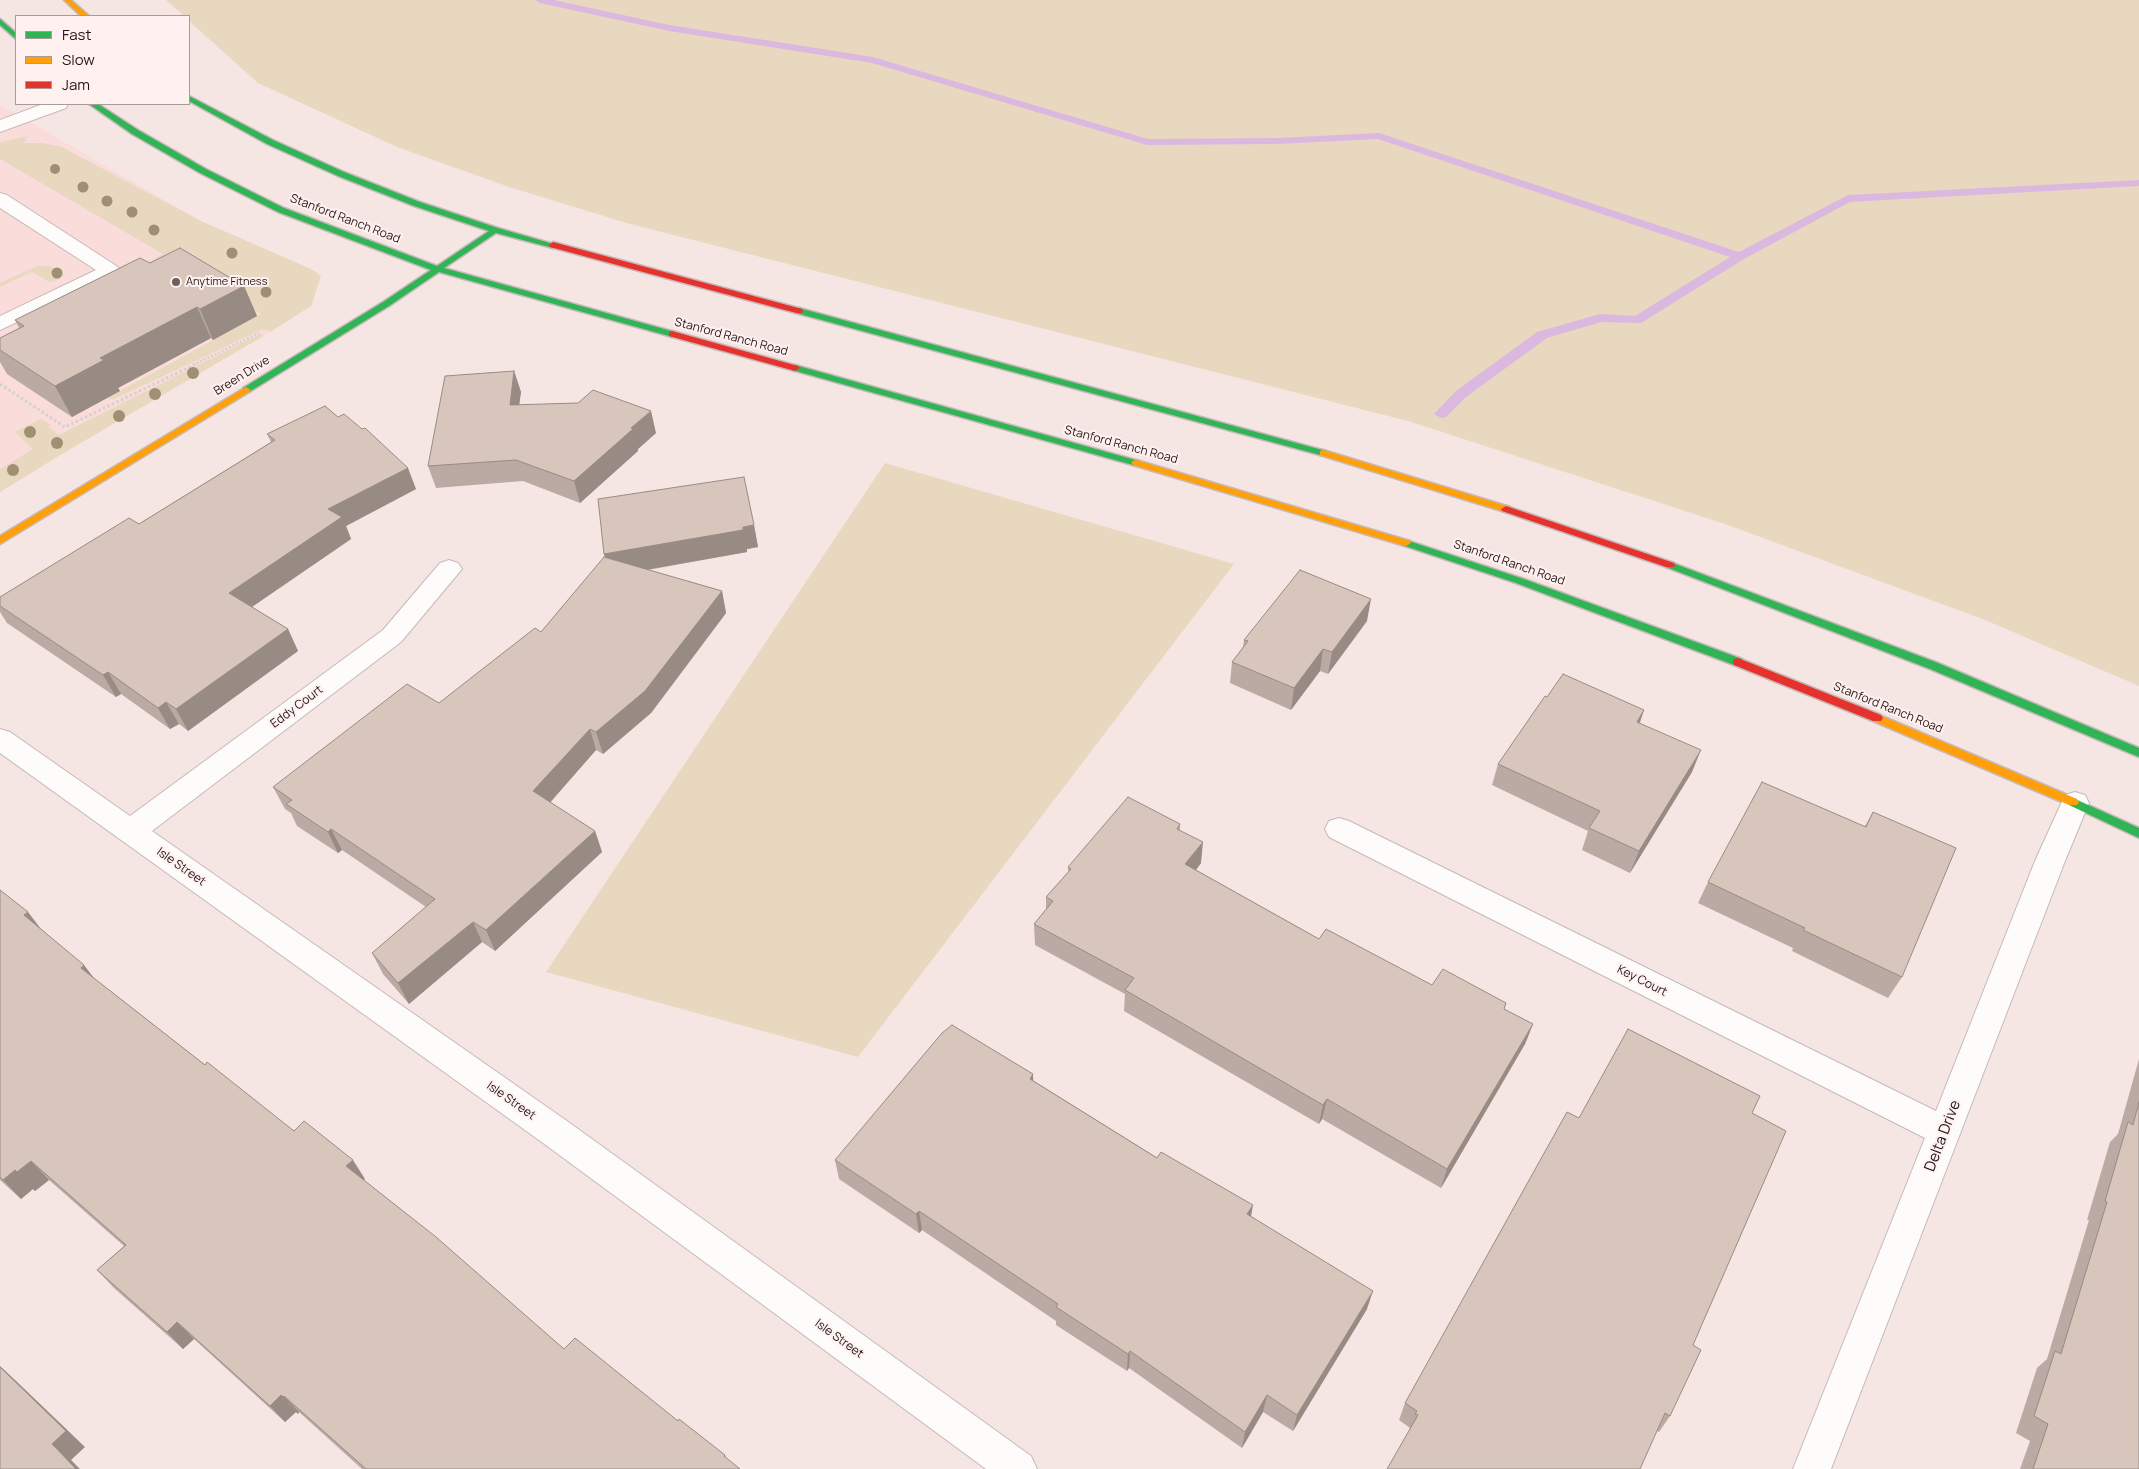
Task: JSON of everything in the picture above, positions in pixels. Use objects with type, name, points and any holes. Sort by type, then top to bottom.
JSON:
[{"type":"main road","points":[[67,0],[84,15]]},
{"type":"main road","points":[[0,21],[15,36]]},
{"type":"main road","points":[[190,99],[270,142],[341,174],[417,204],[495,230],[1255,433],[1444,489],[1638,553],[1768,601],[1934,666],[2139,753]]},
{"type":"main road","name":"Stanford Ranch Road","points":[[94,105],[135,132],[203,171],[281,210],[437,269],[1209,483],[1368,530],[1520,581],[1740,662],[1903,728],[2139,833]]},
{"type":"main road","name":"Breen Drive","points":[[0,541],[386,304],[495,230]]},
{"type":"street","points":[[0,126],[56,105]]},
{"type":"street","points":[[0,199],[111,271],[0,324]]},
{"type":"street","name":"Eddy Court","points":[[130,832],[392,636],[449,569]]},
{"type":"street","name":"Isle Street","points":[[0,740],[547,1126],[1018,1469]]},
{"type":"street","name":"Delta Drive","points":[[1812,1469],[2050,861],[2075,803]]},
{"type":"street","name":"Key Court","points":[[1340,829],[1945,1132]]},
{"type":"path","points":[[0,384],[65,427],[262,332]]},
{"type":"shaded area","points":[[166,0],[2139,0],[2139,686],[1985,620],[1725,524],[1408,421],[630,224],[509,187],[397,147],[258,83],[190,22],[190,15],[183,15]]},
{"type":"shaded area","points":[[0,105],[201,221],[311,269],[321,276],[311,306],[263,337],[0,492]]},
{"type":"shaded area","points":[[28,136],[24,143],[43,143],[62,147],[201,221],[311,269],[321,276],[311,306],[270,332],[263,329],[112,400],[107,398],[261,314],[239,301],[142,266],[163,254],[0,159],[0,142]]},
{"type":"shaded area","points":[[37,266],[50,266],[64,275],[58,280],[50,282],[32,272],[0,287],[0,283]]},
{"type":"shaded area","points":[[260,334],[263,336],[0,492],[0,469],[33,449],[15,432],[41,419],[51,425],[48,426],[59,435]]},
{"type":"shaded area","points":[[885,463],[1234,564],[858,1057],[546,972]]},
{"type":"building","points":[[180,248],[244,286],[200,309],[197,307],[100,358],[104,360],[55,386],[0,350],[0,338],[24,326],[15,320],[140,258],[150,263]]},
{"type":"building","points":[[514,371],[510,405],[578,403],[593,390],[651,411],[574,481],[516,460],[428,466],[445,376]]},
{"type":"building","points":[[325,406],[338,417],[344,414],[362,429],[365,428],[408,468],[328,509],[342,517],[229,593],[288,629],[176,709],[166,702],[158,708],[108,672],[103,675],[0,606],[0,597],[129,518],[139,524],[275,440],[267,434]]},
{"type":"building","points":[[744,477],[754,525],[743,527],[743,530],[604,554],[598,499]]},
{"type":"building","points":[[604,557],[722,591],[645,691],[596,732],[590,729],[533,791],[595,831],[486,930],[473,922],[398,983],[372,953],[435,899],[331,829],[328,832],[286,804],[292,800],[273,787],[407,684],[439,703],[535,628],[541,632]]},
{"type":"building","points":[[1300,570],[1371,599],[1332,652],[1323,649],[1294,688],[1232,662],[1248,641],[1244,640]]},
{"type":"building","points":[[1563,674],[1644,710],[1637,722],[1701,750],[1639,851],[1589,828],[1600,811],[1498,764],[1545,696],[1547,697]]},
{"type":"building","points":[[1762,782],[1866,827],[1873,812],[1956,848],[1902,977],[1708,882]]},
{"type":"building","points":[[1128,797],[1180,824],[1177,829],[1203,842],[1185,864],[1319,939],[1326,929],[1432,985],[1443,969],[1506,1003],[1504,1009],[1533,1024],[1447,1169],[1327,1099],[1323,1105],[1125,990],[1134,978],[1034,924],[1053,901],[1046,897],[1071,869],[1068,867]]},
{"type":"building","points":[[0,890],[28,912],[24,915],[84,965],[81,968],[205,1065],[207,1062],[294,1131],[304,1121],[353,1160],[346,1166],[436,1237],[564,1349],[575,1338],[678,1421],[679,1419],[725,1455],[740,1469],[366,1469],[284,1396],[281,1395],[270,1406],[177,1322],[167,1332],[97,1270],[126,1245],[31,1161],[17,1172],[15,1170],[3,1180],[0,1177]]},
{"type":"building","points":[[952,1025],[1033,1074],[1030,1079],[1157,1158],[1161,1152],[1253,1205],[1247,1214],[1373,1291],[1297,1415],[1267,1395],[1245,1432],[1130,1351],[1128,1354],[1056,1307],[1058,1304],[919,1211],[916,1214],[835,1160],[942,1033]]},
{"type":"building","points":[[1628,1029],[1760,1096],[1752,1113],[1786,1131],[1693,1345],[1701,1350],[1670,1416],[1665,1413],[1640,1469],[1387,1469],[1418,1415],[1415,1414],[1417,1411],[1405,1403],[1567,1112],[1579,1118]]},
{"type":"building","points":[[2139,1102],[2139,1469],[2033,1469],[2048,1424],[2034,1416],[2055,1351],[2061,1354],[2107,1202],[2105,1201],[2128,1122],[2133,1125]]},
{"type":"building","points":[[0,1367],[66,1431],[52,1444],[76,1469],[0,1469]]},
{"type":"waterway","points":[[540,0],[669,28],[873,60],[1147,142],[1278,141],[1379,136],[1740,256]]},
{"type":"waterway","points":[[1740,256],[1848,199],[2139,183]]},
{"type":"waterway","points":[[1441,414],[1461,394],[1542,335],[1600,318],[1637,320],[1740,256]]},
{"type":"traffic: fast","points":[[0,21],[15,36]]},
{"type":"traffic: fast","points":[[190,99],[270,142],[341,174],[417,204],[495,230],[553,245]]},
{"type":"traffic: fast","points":[[94,105],[135,132],[203,171],[281,210],[437,269],[672,334]]},
{"type":"traffic: fast","points":[[246,390],[386,304],[495,230]]},
{"type":"traffic: fast","points":[[799,311],[1323,453]]},
{"type":"traffic: fast","points":[[795,368],[1136,463]]},
{"type":"traffic: fast","points":[[1406,543],[1520,581],[1738,662]]},
{"type":"traffic: fast","points":[[1670,565],[1934,666],[2139,753]]},
{"type":"traffic: fast","points":[[2073,802],[2139,833]]},
{"type":"traffic: slow","points":[[67,0],[84,15]]},
{"type":"traffic: slow","points":[[0,541],[246,390]]},
{"type":"traffic: slow","points":[[1323,453],[1506,509]]},
{"type":"traffic: slow","points":[[1136,463],[1406,543]]},
{"type":"traffic: slow","points":[[1877,718],[2073,802]]},
{"type":"traffic: jam","points":[[553,245],[799,311]]},
{"type":"traffic: jam","points":[[672,334],[795,368]]},
{"type":"traffic: jam","points":[[1506,509],[1670,565]]},
{"type":"traffic: jam","points":[[1738,662],[1877,718]]},
{"type":"place","name":"Anytime Fitness","points":[[176,282]]}]
